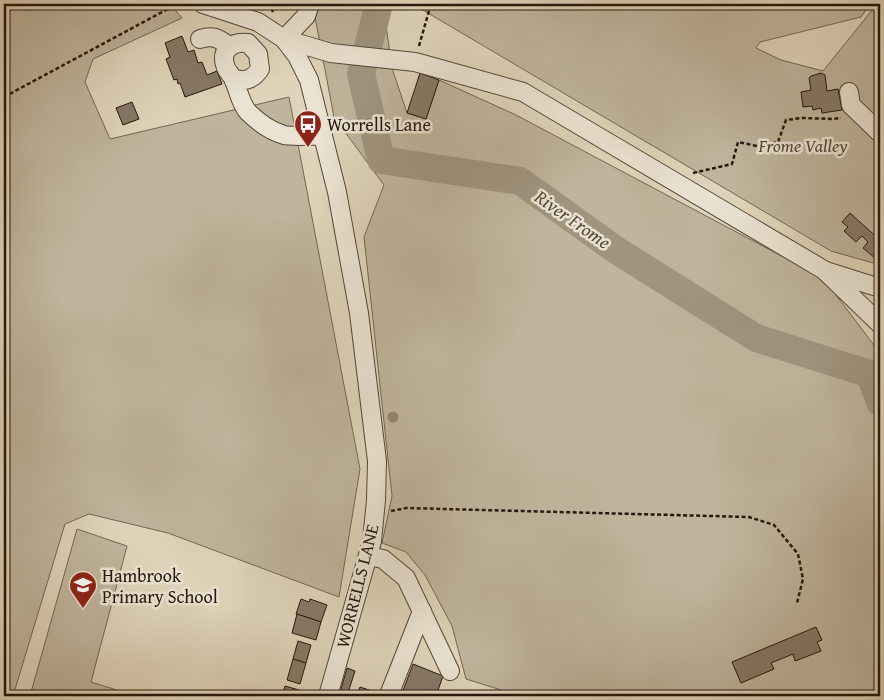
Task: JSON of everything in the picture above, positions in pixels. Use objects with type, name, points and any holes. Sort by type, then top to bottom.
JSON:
[{"type":"street","points":[[203,4],[258,22],[284,39],[331,53],[415,62],[522,92],[824,270],[880,288]]},
{"type":"street","points":[[284,39],[306,16],[310,4]]},
{"type":"street","points":[[248,43],[267,28]]},
{"type":"street","points":[[200,39],[214,37],[230,47]]},
{"type":"street","name":"WORRELLS LANE","points":[[284,39],[298,56],[309,80],[337,192],[359,313],[377,461],[372,541],[328,696]]},
{"type":"street","points":[[234,79],[242,81],[249,79],[256,75],[260,69],[258,54],[248,43],[240,42],[232,45],[226,51],[225,58],[225,66],[234,79],[238,95],[247,111],[265,126],[285,135],[322,136]]},
{"type":"street","points":[[848,92],[851,105],[880,133]]},
{"type":"street","points":[[824,270],[880,324]]},
{"type":"street","points":[[368,556],[383,558],[406,578],[450,671]]},
{"type":"street","points":[[389,695],[422,611]]},
{"type":"path","points":[[4,97],[177,4]]},
{"type":"path","points":[[415,62],[431,4]]},
{"type":"path","points":[[668,179],[732,164],[738,142],[757,146],[778,142],[786,120],[802,118]]},
{"type":"path","points":[[375,514],[406,508],[749,517],[774,525],[798,554],[803,579],[797,603]]},
{"type":"green space","points":[[4,4],[170,4],[182,18],[93,59],[85,82],[110,139],[289,97],[360,469],[339,597],[168,533],[89,514],[65,524],[13,696],[4,696]]},
{"type":"green space","points":[[321,4],[383,4],[392,68],[407,113],[426,119],[439,80],[516,115],[823,278],[880,353],[880,696],[520,696],[466,679],[452,626],[425,575],[406,552],[382,543],[392,496],[364,237],[384,185],[334,117],[315,17]]},
{"type":"green space","name":"Frome Valley","points":[[416,4],[870,4],[861,17],[760,42],[756,48],[781,60],[823,71],[877,4],[880,4],[880,265],[831,251],[416,6]]},
{"type":"green space","name":"Hambrook Primary School","points":[[77,529],[127,546],[91,682],[136,696],[30,696]]},
{"type":"building","points":[[182,36],[188,52],[194,50],[198,63],[202,62],[207,75],[217,71],[222,84],[185,97],[180,83],[178,84],[177,79],[174,80],[166,59],[170,57],[165,43]]},
{"type":"building","points":[[420,73],[439,80],[426,119],[407,113]]},
{"type":"building","points":[[821,73],[825,75],[827,91],[838,89],[842,110],[822,113],[821,108],[813,110],[812,106],[803,107],[801,92],[811,90],[809,78]]},
{"type":"building","points":[[132,102],[139,119],[123,125],[116,108]]},
{"type":"building","points":[[850,213],[880,240],[880,251],[877,255],[879,256],[876,259],[863,248],[868,242],[862,236],[856,242],[844,231],[848,227],[842,222]]},
{"type":"building","points":[[301,599],[309,602],[310,599],[327,605],[321,622],[296,614]]},
{"type":"building","points":[[297,614],[321,622],[316,640],[292,633]]},
{"type":"building","points":[[816,627],[822,640],[817,642],[821,651],[795,661],[793,654],[771,663],[774,669],[741,683],[732,662]]},
{"type":"building","points":[[298,641],[311,645],[306,663],[293,659]]},
{"type":"building","points":[[293,659],[306,663],[300,684],[287,680]]},
{"type":"building","points":[[413,664],[443,676],[436,696],[401,696]]},
{"type":"building","points":[[347,668],[355,671],[347,696],[339,696]]},
{"type":"building","points":[[285,686],[299,690],[297,696],[282,696]]},
{"type":"building","points":[[360,687],[381,694],[380,696],[356,696]]},
{"type":"waterway","name":"River Frome","points":[[379,4],[361,74],[381,160],[520,181],[616,250],[756,338],[870,374],[880,402]]},
{"type":"place","name":"Worrells Lane","points":[[308,148]]},
{"type":"place","name":"Hambrook Primary School","points":[[83,609]]}]
